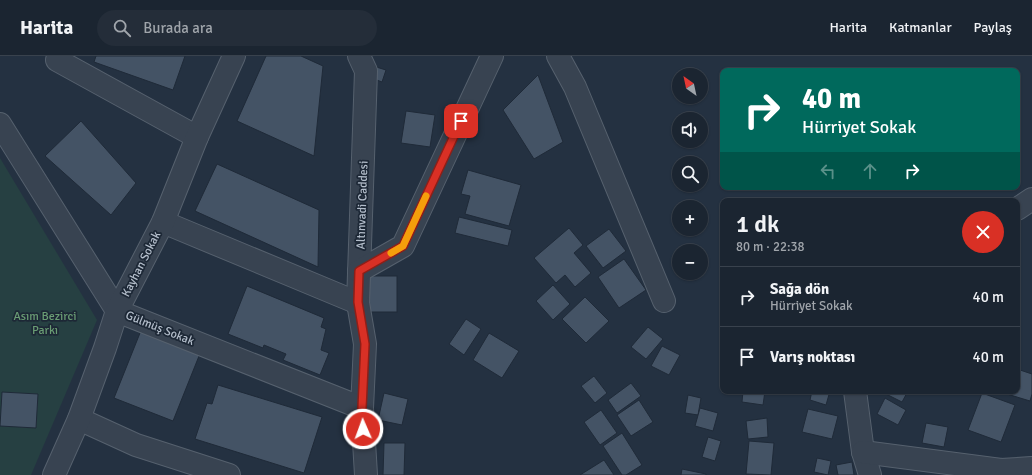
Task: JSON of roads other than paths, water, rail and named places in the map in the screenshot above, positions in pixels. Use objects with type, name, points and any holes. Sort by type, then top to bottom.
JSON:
[{"type":"street","points":[[59,56],[57,60],[197,137]]},
{"type":"street","name":"Kayhan Sokak","points":[[54,475],[79,419],[117,311],[163,222],[197,137],[234,56]]},
{"type":"street","name":"Altınvadi Caddesi","points":[[359,56],[366,71],[358,302],[365,344],[362,408],[366,475]]},
{"type":"street","points":[[359,271],[403,246],[492,56]]},
{"type":"street","points":[[558,56],[575,87],[664,301]]},
{"type":"street","name":"Gülmüş Sokak","points":[[0,124],[117,311],[362,408]]},
{"type":"street","points":[[1020,207],[1032,199]]},
{"type":"street","points":[[163,222],[358,302]]},
{"type":"street","points":[[855,394],[863,452],[870,475]]},
{"type":"street","points":[[79,419],[136,445],[228,475]]},
{"type":"street","points":[[863,452],[1001,470],[1032,468]]},
{"type":"park label","name":"Asım Bezirci Parkı","points":[[45,323]]}]
